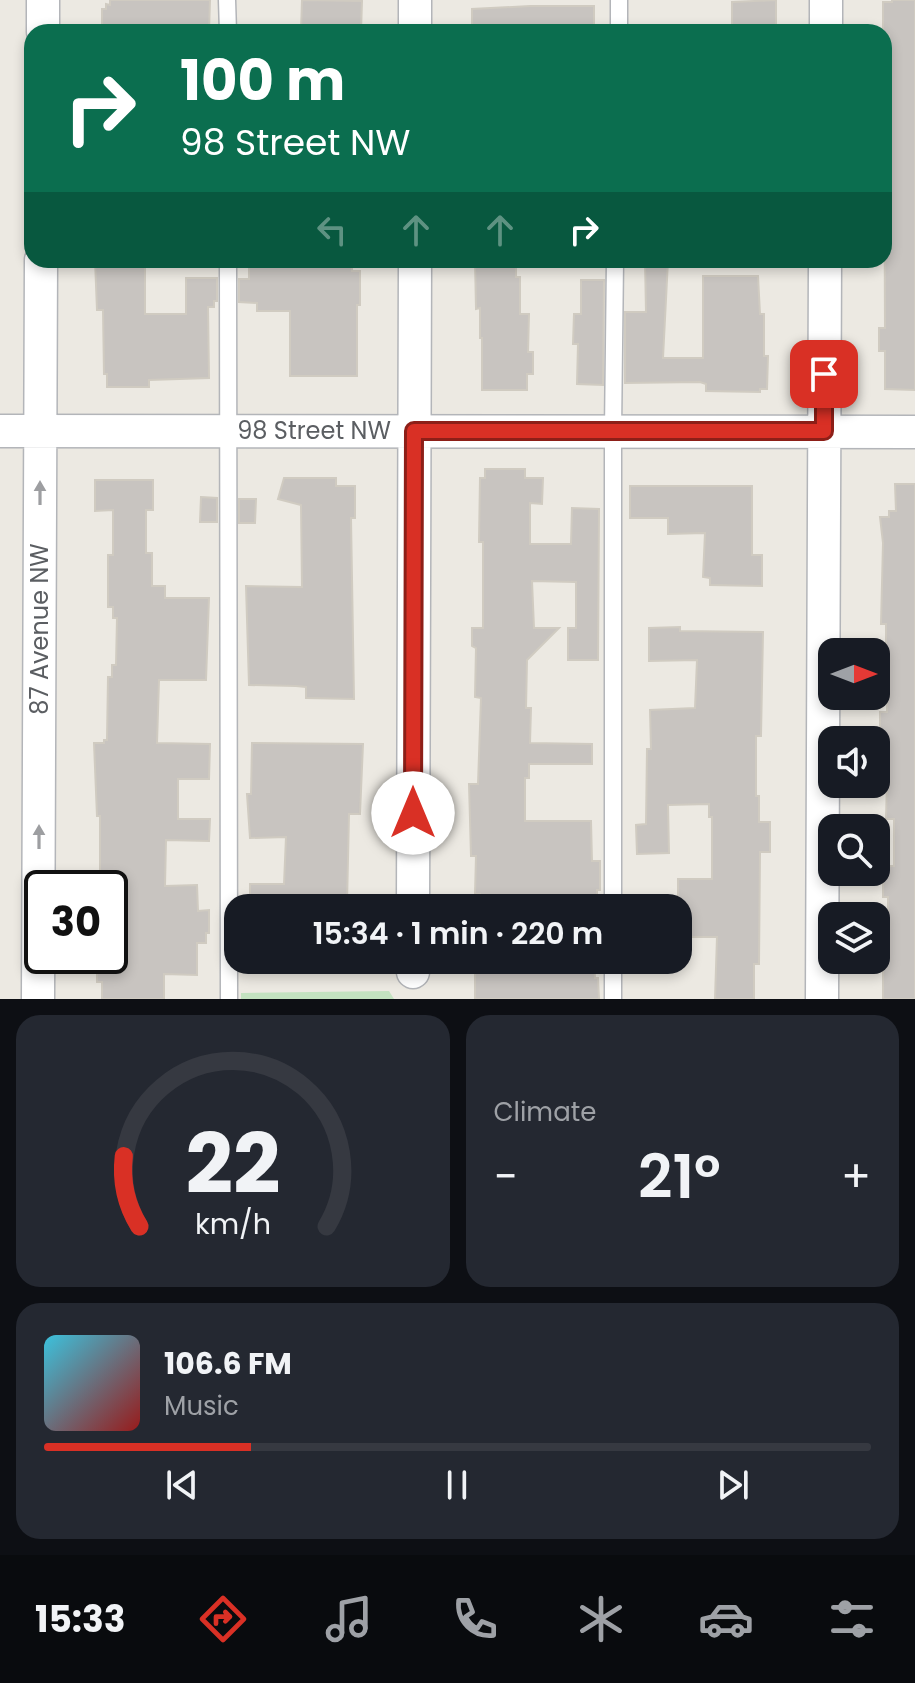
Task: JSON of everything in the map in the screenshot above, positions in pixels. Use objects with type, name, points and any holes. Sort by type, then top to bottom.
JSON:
[{"type":"street","points":[[43,0],[43,24]]},
{"type":"street","points":[[415,0],[415,24]]},
{"type":"street","points":[[826,0],[826,24]]},
{"type":"street","name":"87 Avenue NW","points":[[38,999],[41,268]]},
{"type":"street","points":[[413,894],[415,268]]},
{"type":"street","points":[[822,999],[825,268]]},
{"type":"street","name":"98 Street NW","points":[[0,431],[915,432]]},
{"type":"lane","points":[[227,0],[228,24]]},
{"type":"lane","points":[[619,0],[619,24]]},
{"type":"lane","points":[[228,268],[229,999]]},
{"type":"lane","points":[[613,894],[615,268]]},
{"type":"lane","points":[[613,974],[613,999]]},
{"type":"green space","points":[[389,991],[394,999],[241,999],[241,993]]},
{"type":"building","points":[[110,0],[210,0],[209,24],[102,24],[102,9],[106,9],[106,4],[110,5]]},
{"type":"building","points":[[302,0],[362,1],[361,24],[301,24]]},
{"type":"building","points":[[776,0],[776,24],[732,24],[732,2]]},
{"type":"building","points":[[915,0],[915,390],[885,389],[885,351],[879,351],[879,328],[885,328],[885,268],[892,268],[892,24],[883,24],[883,2]]},
{"type":"building","points":[[594,6],[594,24],[472,24],[472,9]]},
{"type":"building","points":[[95,268],[145,268],[145,314],[186,314],[186,278],[217,278],[217,301],[214,301],[214,307],[208,307],[209,378],[149,380],[149,387],[107,387],[103,310],[97,310]]},
{"type":"building","points":[[249,268],[352,268],[352,271],[360,271],[357,376],[290,376],[290,311],[257,311],[257,303],[239,302],[239,279],[249,279]]},
{"type":"building","points":[[475,268],[516,268],[516,277],[520,277],[520,314],[529,314],[528,352],[533,352],[533,374],[527,374],[527,390],[482,390],[480,308],[476,309]]},
{"type":"building","points":[[645,268],[668,268],[663,358],[703,358],[703,276],[758,276],[760,314],[764,314],[764,356],[768,356],[767,389],[760,389],[760,392],[706,391],[706,384],[700,382],[625,383],[625,312],[646,312]]},
{"type":"building","points":[[581,280],[604,280],[603,385],[577,384],[578,344],[573,344],[574,314],[581,314]]},
{"type":"building","points":[[485,469],[525,469],[525,478],[543,478],[542,504],[530,503],[530,544],[571,544],[572,508],[599,509],[598,660],[568,660],[568,628],[576,628],[576,582],[532,581],[534,628],[559,628],[527,660],[526,708],[531,708],[530,743],[592,744],[592,764],[529,764],[529,778],[525,778],[525,821],[591,821],[592,861],[600,861],[600,890],[597,894],[475,894],[476,856],[471,856],[469,784],[478,784],[481,698],[475,697],[476,648],[472,646],[472,628],[483,628],[483,542],[479,542],[480,478],[485,478]]},
{"type":"building","points":[[284,478],[336,478],[336,486],[355,486],[355,518],[351,518],[354,699],[306,698],[306,687],[249,685],[246,586],[302,587],[301,505],[278,499]]},
{"type":"building","points":[[95,480],[153,480],[153,510],[146,510],[146,553],[152,553],[152,586],[165,586],[165,598],[209,598],[206,680],[159,680],[157,743],[210,744],[209,779],[178,779],[178,819],[210,819],[209,841],[166,840],[165,886],[197,885],[198,911],[209,910],[209,933],[206,933],[206,943],[197,943],[197,975],[164,974],[164,999],[102,999],[102,982],[97,982],[97,974],[128,974],[128,870],[100,870],[100,816],[97,816],[94,743],[107,740],[108,677],[112,677],[112,665],[116,665],[117,618],[113,618],[113,607],[108,607],[108,555],[113,555],[113,510],[95,511]]},
{"type":"building","points":[[895,484],[915,484],[915,999],[883,999],[883,974],[890,974],[890,902],[888,897],[883,897],[883,886],[890,886],[890,866],[894,866],[894,819],[886,814],[887,798],[890,798],[890,726],[880,726],[880,712],[890,710],[890,638],[886,638],[886,624],[881,624],[883,543],[880,517],[889,517],[889,511],[896,511]]},
{"type":"building","points":[[630,486],[752,486],[752,555],[762,555],[762,586],[710,585],[710,578],[703,577],[705,533],[668,534],[668,518],[630,518]]},
{"type":"building","points":[[201,497],[217,498],[217,522],[200,522]]},
{"type":"building","points":[[239,499],[256,499],[255,523],[239,523]]},
{"type":"building","points":[[649,628],[763,632],[761,736],[756,736],[756,796],[759,796],[759,822],[770,822],[770,852],[760,852],[759,964],[754,964],[754,999],[715,999],[717,937],[692,937],[692,894],[678,894],[678,879],[712,879],[712,817],[709,817],[709,804],[668,805],[669,853],[637,854],[636,825],[646,824],[650,710],[695,708],[697,660],[649,661]]},
{"type":"building","points":[[252,743],[363,744],[360,814],[349,814],[347,894],[250,894],[250,884],[284,884],[286,837],[250,838],[247,794],[251,794]]},
{"type":"building","points":[[475,974],[595,974],[598,978],[599,999],[475,999]]},
{"type":"route","points":[[413,813],[414,431],[824,431],[824,374]]}]
